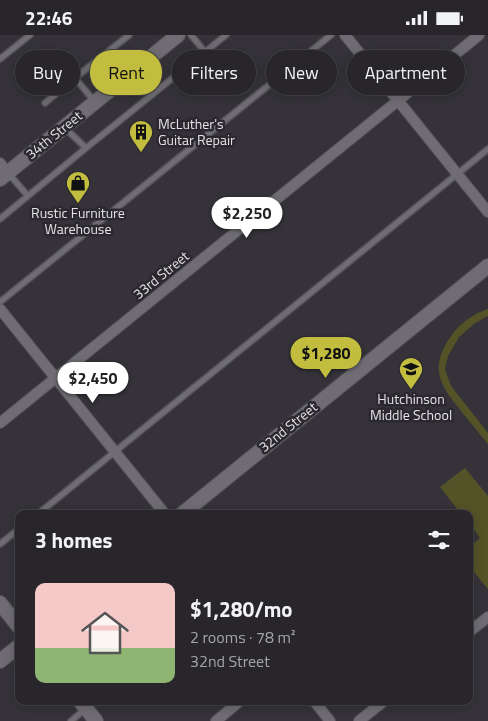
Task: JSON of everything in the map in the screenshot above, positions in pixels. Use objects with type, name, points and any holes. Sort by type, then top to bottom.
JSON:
[{"type":"street","name":"34th Street","points":[[3,172],[64,127],[178,35]]},
{"type":"street","points":[[345,35],[488,212]]},
{"type":"street","name":"33rd Street","points":[[0,423],[479,35]]},
{"type":"street","name":"32nd Street","points":[[187,510],[488,266]]},
{"type":"street","points":[[0,309],[162,510]]},
{"type":"street","points":[[0,603],[15,622]]},
{"type":"street","points":[[473,626],[488,617]]},
{"type":"street","points":[[0,661],[15,649]]},
{"type":"street","points":[[88,705],[96,721]]},
{"type":"street","points":[[216,721],[235,705]]},
{"type":"street","points":[[317,705],[330,721]]},
{"type":"street","points":[[359,721],[379,705]]},
{"type":"lane","points":[[0,59],[30,35]]},
{"type":"lane","points":[[80,74],[129,35]]},
{"type":"lane","points":[[190,35],[202,50]]},
{"type":"lane","points":[[208,50],[226,35]]},
{"type":"lane","points":[[0,303],[331,35]]},
{"type":"lane","points":[[0,219],[172,79]]},
{"type":"lane","points":[[80,84],[94,102]]},
{"type":"lane","points":[[45,103],[55,95]]},
{"type":"lane","points":[[64,127],[86,148]]},
{"type":"lane","points":[[43,510],[488,149]]},
{"type":"lane","points":[[3,172],[28,196]]},
{"type":"lane","points":[[0,544],[15,532]]},
{"type":"lane","points":[[71,721],[86,705]]},
{"type":"shaded area","points":[[488,309],[488,316],[475,323],[459,337],[448,356],[445,369],[451,386],[488,433],[488,444],[448,394],[440,377],[439,369],[443,350],[453,334],[471,317]]},
{"type":"shaded area","points":[[465,468],[488,496],[488,589],[473,571],[473,544],[480,538],[473,528],[473,510],[458,510],[440,487]]},
{"type":"place","name":"McLuther's Guitar Repair","points":[[141,153]]},
{"type":"place","name":"Rustic Furniture Warehouse","points":[[78,204]]},
{"type":"place","name":"Hutchinson Middle School","points":[[411,390]]}]
